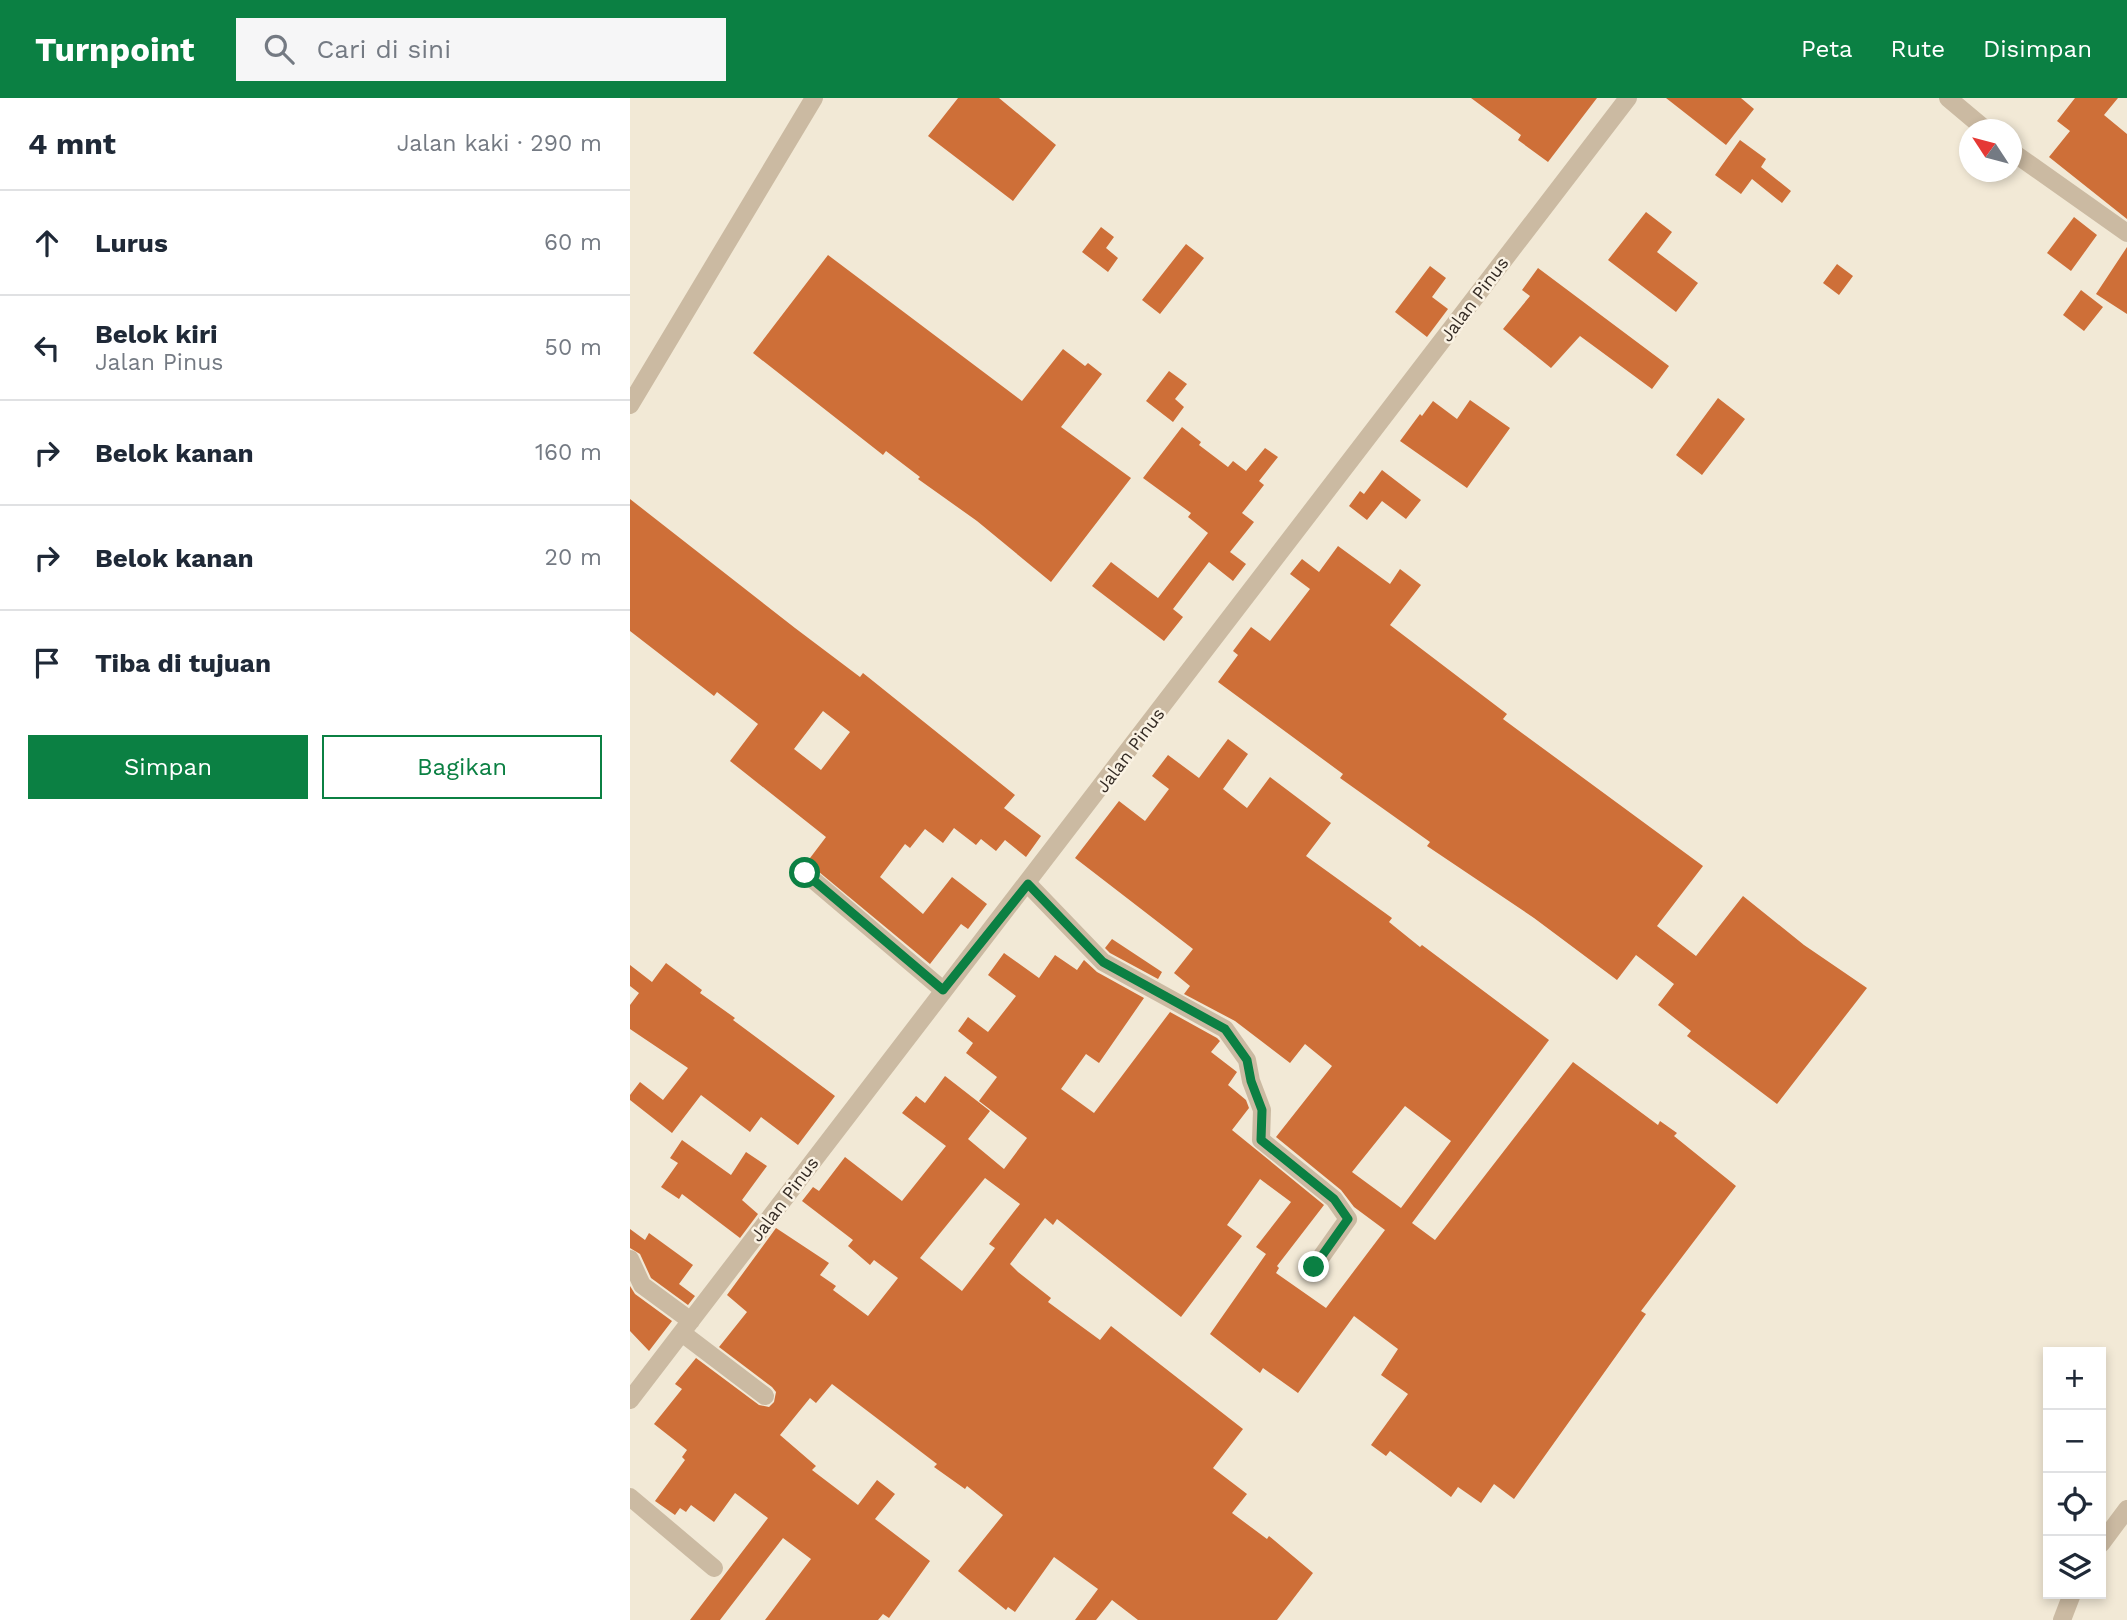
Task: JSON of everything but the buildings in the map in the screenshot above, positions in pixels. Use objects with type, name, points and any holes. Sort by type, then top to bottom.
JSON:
[{"type":"street","points":[[630,405],[814,98]]},
{"type":"street","name":"Jalan Pinus","points":[[630,1400],[1628,98]]},
{"type":"street","points":[[1948,98],[1973,119]]},
{"type":"street","points":[[2022,159],[2127,233]]},
{"type":"street","points":[[805,873],[943,990]]},
{"type":"street","points":[[1028,884],[1103,962],[1225,1029],[1247,1060],[1251,1081],[1262,1110],[1261,1140],[1334,1199],[1348,1219],[1314,1267]]},
{"type":"street","points":[[630,1259],[642,1285],[765,1396]]},
{"type":"street","points":[[630,1497],[714,1568]]},
{"type":"street","points":[[2106,1537],[2127,1509]]},
{"type":"street","points":[[2062,1620],[2070,1599]]},
{"type":"route","points":[[805,873],[943,990],[1028,884],[1076,937],[1103,962],[1225,1029],[1247,1060],[1251,1081],[1262,1110],[1261,1140],[1334,1199],[1348,1219],[1314,1267]]}]
